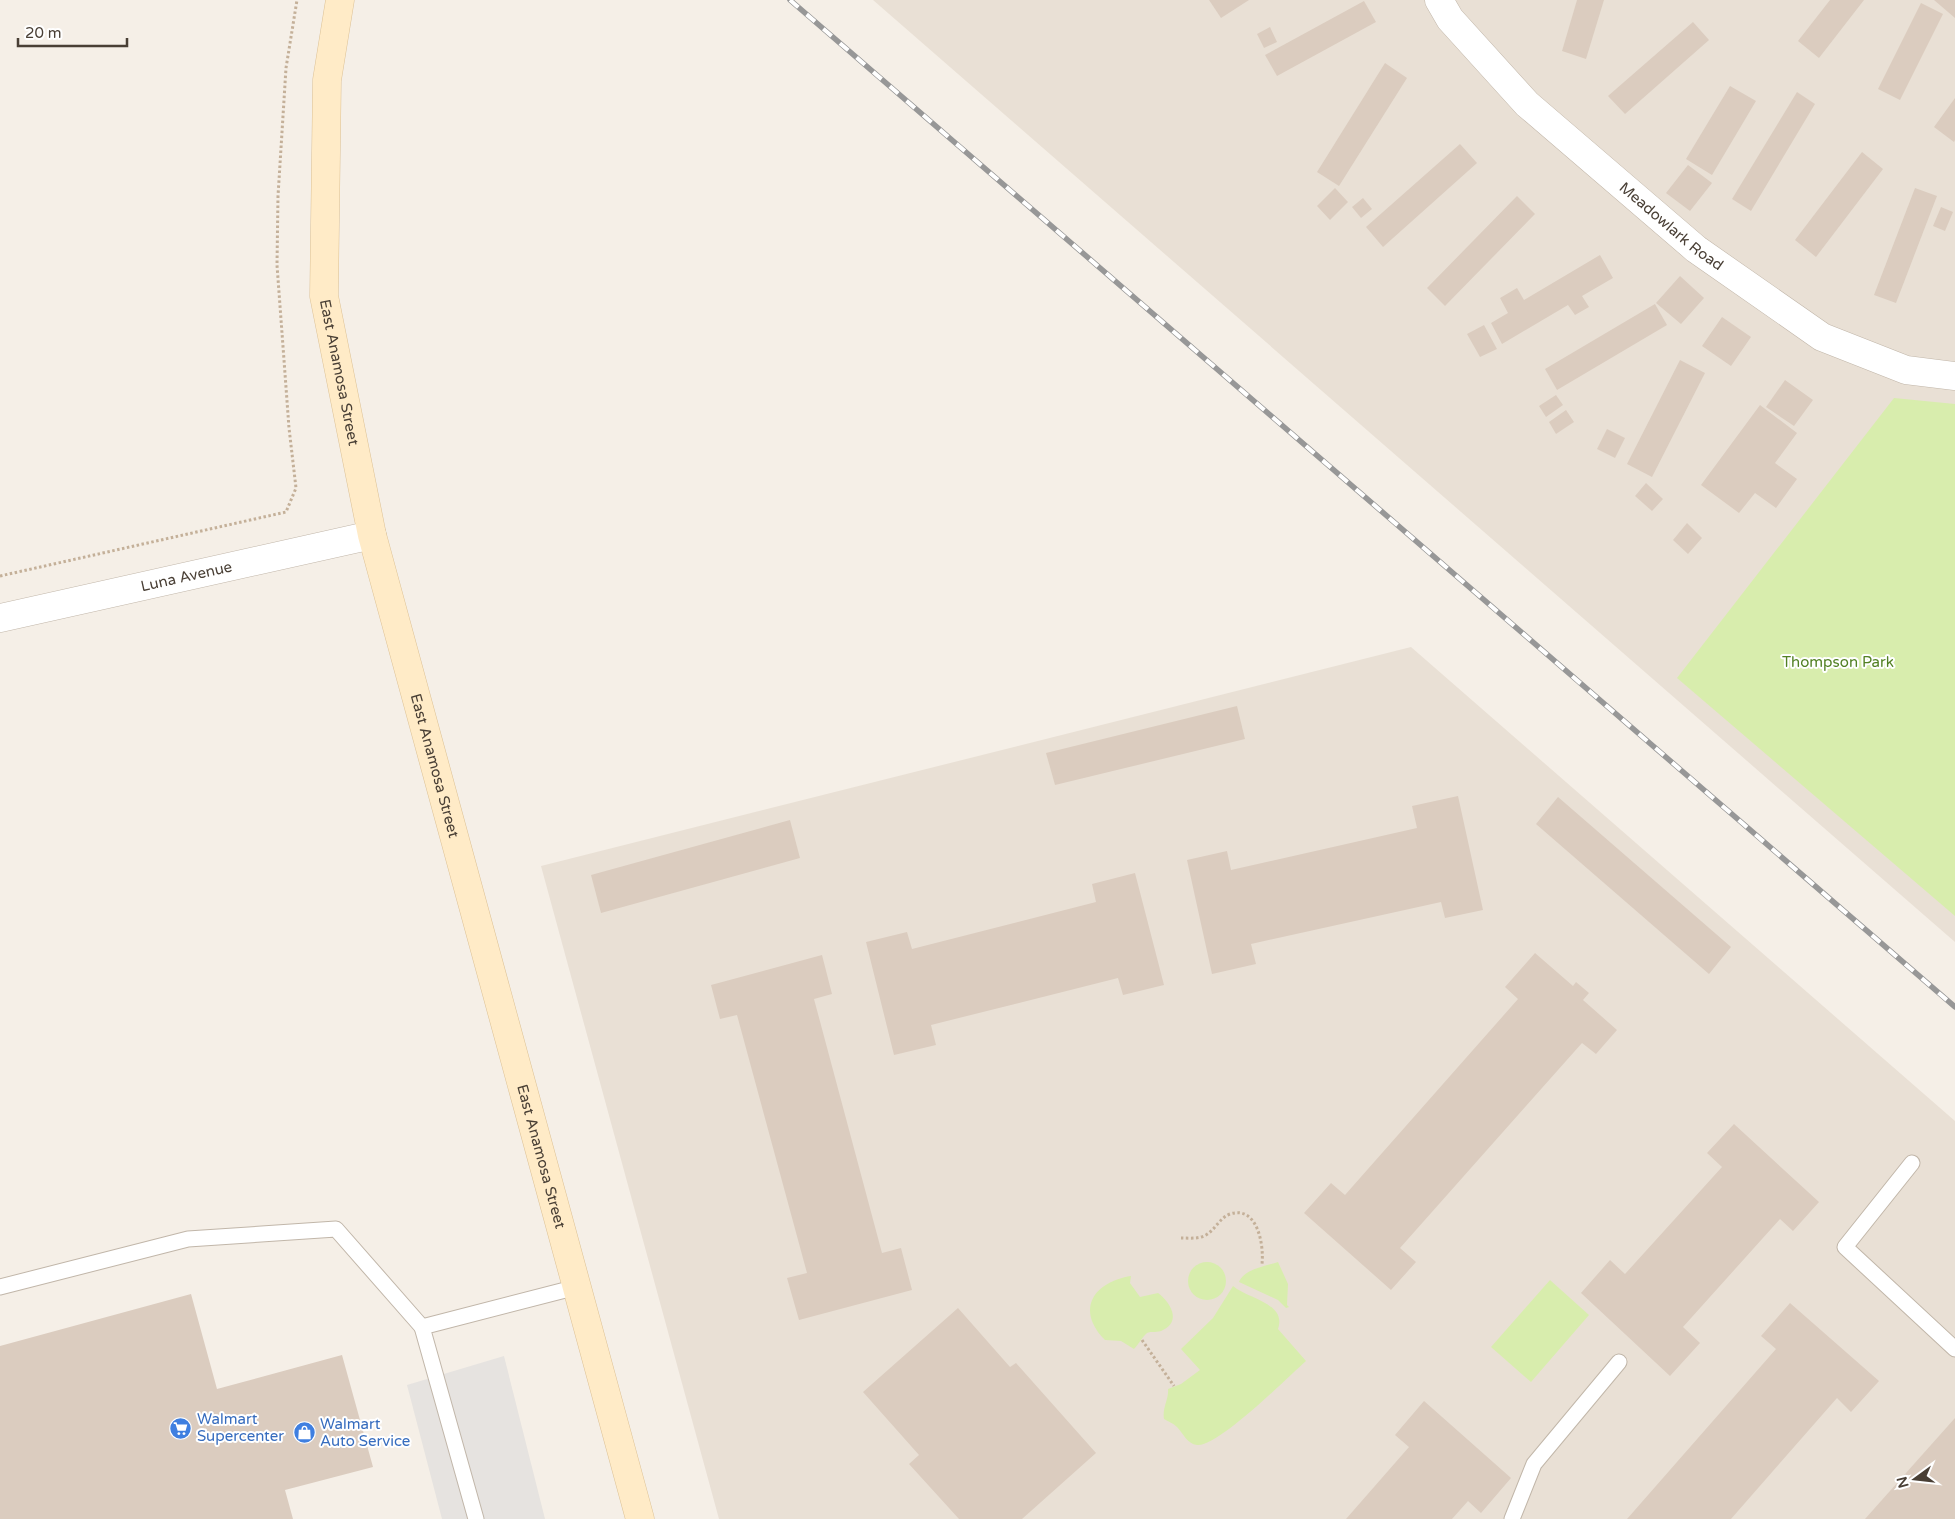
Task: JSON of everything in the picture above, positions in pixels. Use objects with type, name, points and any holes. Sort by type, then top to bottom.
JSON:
[{"type":"main road","name":"East Anamosa Street","points":[[340,0],[327,80],[324,296],[372,536],[640,1519]]},
{"type":"street","name":"Meadowlark Road","points":[[1439,0],[1450,20],[1527,104],[1696,249],[1822,337],[1906,370],[1955,376]]},
{"type":"street","name":"Luna Avenue","points":[[0,618],[372,536]]},
{"type":"lane","points":[[1912,1163],[1845,1247],[1955,1350]]},
{"type":"lane","points":[[0,1287],[188,1239],[336,1229],[422,1327],[476,1519]]},
{"type":"lane","points":[[422,1327],[577,1287]]},
{"type":"lane","points":[[1512,1519],[1534,1464],[1619,1362]]},
{"type":"path","points":[[0,576],[286,512],[296,488],[289,428],[277,265],[278,196],[286,68],[297,0]]},
{"type":"path","points":[[1181,1238],[1204,1236],[1224,1216],[1233,1213],[1242,1214],[1257,1226],[1262,1238],[1262,1264]]},
{"type":"path","points":[[1142,1340],[1174,1386]]},
{"type":"shaded area","points":[[873,0],[1955,0],[1955,942]]},
{"type":"shaded area","points":[[1411,647],[1955,1121],[1955,1519],[719,1519],[541,866]]},
{"type":"shaded area","points":[[504,1356],[545,1519],[442,1519],[407,1385]]},
{"type":"green space","name":"Thompson Park","points":[[1894,398],[1955,404],[1955,916],[1677,678]]},
{"type":"green space","points":[[1207,1262],[1221,1267],[1226,1281],[1221,1295],[1207,1300],[1193,1295],[1188,1281],[1193,1267]]},
{"type":"green space","points":[[1278,1262],[1288,1284],[1287,1305],[1289,1307],[1286,1308],[1278,1300],[1239,1282],[1250,1271]]},
{"type":"green space","points":[[1131,1276],[1130,1283],[1140,1297],[1158,1293],[1167,1301],[1173,1317],[1169,1326],[1161,1331],[1147,1333],[1134,1349],[1121,1341],[1105,1340],[1096,1329],[1091,1318],[1090,1308],[1093,1299],[1107,1284]]},
{"type":"green space","points":[[1550,1280],[1589,1315],[1531,1382],[1491,1347]]},
{"type":"green space","points":[[1233,1286],[1272,1307],[1277,1313],[1279,1320],[1278,1329],[1306,1361],[1236,1424],[1207,1443],[1197,1445],[1188,1440],[1175,1426],[1164,1419],[1168,1389],[1181,1384],[1200,1370],[1181,1349],[1213,1318]]},
{"type":"building","points":[[1209,0],[1249,0],[1221,18]]},
{"type":"building","points":[[1577,0],[1604,0],[1586,59],[1562,51]]},
{"type":"building","points":[[1830,0],[1864,0],[1819,58],[1798,41]]},
{"type":"building","points":[[1934,0],[1955,0],[1955,18]]},
{"type":"building","points":[[1364,1],[1376,22],[1277,76],[1265,55]]},
{"type":"building","points":[[1921,3],[1943,14],[1900,100],[1878,89]]},
{"type":"building","points":[[1693,22],[1709,40],[1625,114],[1608,96]]},
{"type":"building","points":[[1270,27],[1277,42],[1264,48],[1257,34]]},
{"type":"building","points":[[1385,63],[1407,78],[1339,186],[1317,172]]},
{"type":"building","points":[[1730,86],[1756,101],[1712,175],[1686,159]]},
{"type":"building","points":[[1797,92],[1815,104],[1751,211],[1732,199]]},
{"type":"building","points":[[1955,98],[1955,140],[1954,142],[1934,127]]},
{"type":"building","points":[[1460,144],[1477,163],[1383,247],[1366,227]]},
{"type":"building","points":[[1862,152],[1883,169],[1816,257],[1795,240]]},
{"type":"building","points":[[1688,165],[1712,183],[1690,211],[1666,193]]},
{"type":"building","points":[[1335,188],[1348,202],[1330,220],[1317,206]]},
{"type":"building","points":[[1915,188],[1937,196],[1896,303],[1874,295]]},
{"type":"building","points":[[1517,196],[1535,214],[1445,306],[1427,288]]},
{"type":"building","points":[[1363,198],[1372,209],[1361,218],[1352,207]]},
{"type":"building","points":[[1941,207],[1953,212],[1945,231],[1933,226]]},
{"type":"building","points":[[1600,255],[1613,278],[1582,296],[1589,307],[1575,315],[1568,305],[1502,344],[1491,323],[1508,313],[1500,298],[1517,288],[1524,300]]},
{"type":"building","points":[[1680,276],[1704,298],[1681,324],[1656,303]]},
{"type":"building","points":[[1655,304],[1667,325],[1557,390],[1545,369]]},
{"type":"building","points":[[1722,317],[1751,337],[1731,366],[1702,346]]},
{"type":"building","points":[[1484,325],[1497,349],[1480,357],[1467,334]]},
{"type":"building","points":[[1680,360],[1705,373],[1652,477],[1627,464]]},
{"type":"building","points":[[1785,380],[1813,400],[1794,426],[1766,407]]},
{"type":"building","points":[[1556,395],[1563,405],[1546,417],[1539,406]]},
{"type":"building","points":[[1760,405],[1797,433],[1775,463],[1797,479],[1776,508],[1755,493],[1739,513],[1701,485]]},
{"type":"building","points":[[1566,410],[1574,422],[1556,434],[1549,422]]},
{"type":"building","points":[[1607,429],[1625,438],[1615,458],[1597,449]]},
{"type":"building","points":[[1646,483],[1663,499],[1652,511],[1635,496]]},
{"type":"building","points":[[1687,523],[1702,538],[1688,554],[1673,540]]},
{"type":"building","points":[[1237,706],[1245,739],[1055,785],[1046,753]]},
{"type":"building","points":[[1458,796],[1483,910],[1445,918],[1441,902],[1251,944],[1256,964],[1212,974],[1187,860],[1227,851],[1231,870],[1417,828],[1412,806]]},
{"type":"building","points":[[1558,797],[1731,947],[1709,974],[1536,824]]},
{"type":"building","points":[[790,820],[800,858],[601,913],[591,875]]},
{"type":"building","points":[[1135,873],[1164,985],[1123,995],[1118,978],[931,1025],[936,1045],[894,1055],[866,942],[907,932],[912,949],[1096,902],[1092,884]]},
{"type":"building","points":[[1535,953],[1573,986],[1576,982],[1589,993],[1583,1000],[1617,1030],[1596,1054],[1582,1043],[1400,1248],[1416,1262],[1391,1290],[1304,1213],[1331,1183],[1345,1195],[1518,999],[1505,987]]},
{"type":"building","points":[[822,955],[832,994],[814,999],[882,1253],[901,1248],[912,1290],[799,1320],[787,1278],[807,1273],[737,1015],[720,1019],[711,985]]},
{"type":"building","points":[[1734,1124],[1819,1202],[1793,1231],[1780,1219],[1683,1327],[1700,1343],[1670,1376],[1581,1293],[1610,1260],[1625,1274],[1722,1167],[1707,1153]]},
{"type":"building","name":"Walmart Supercenter","points":[[191,1294],[217,1389],[342,1355],[373,1467],[285,1490],[293,1519],[0,1519],[0,1346]]},
{"type":"building","points":[[1790,1303],[1879,1381],[1851,1412],[1837,1398],[1731,1519],[1627,1519],[1776,1349],[1761,1336]]},
{"type":"building","points":[[958,1308],[1010,1367],[1016,1363],[1096,1453],[1022,1519],[959,1519],[909,1464],[919,1455],[863,1392]]},
{"type":"building","points":[[1424,1401],[1511,1478],[1481,1513],[1468,1501],[1452,1519],[1346,1519],[1409,1447],[1395,1435]]},
{"type":"building","points":[[1955,1418],[1955,1519],[1865,1519]]},
{"type":"railway","points":[[790,0],[1955,1007]]},
{"type":"place","name":"Walmart Supercenter","points":[[181,1428]]},
{"type":"place","name":"Walmart Auto Service","points":[[304,1433]]}]
